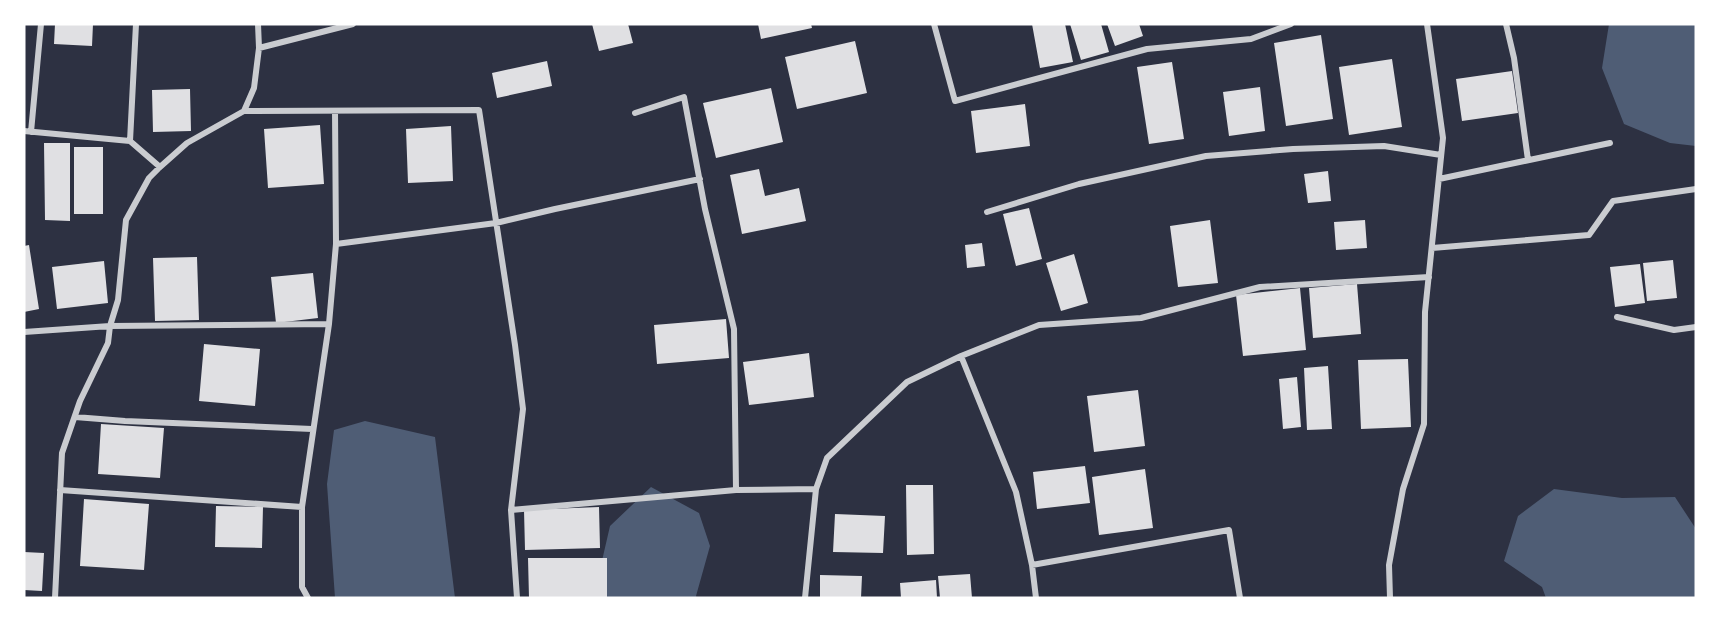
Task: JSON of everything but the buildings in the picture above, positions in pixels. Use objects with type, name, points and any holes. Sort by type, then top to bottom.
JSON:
[{"type":"street","points":[[41,24],[27,131],[130,141],[160,168]]},
{"type":"street","points":[[130,141],[136,24]]},
{"type":"street","points":[[244,111],[254,88],[259,48],[258,24]]},
{"type":"street","points":[[259,48],[353,24]]},
{"type":"street","points":[[934,24],[955,101],[1147,50],[1251,39],[1291,24]]},
{"type":"street","points":[[1390,598],[1389,565],[1403,489],[1424,424],[1425,312],[1443,138],[1427,24]]},
{"type":"street","points":[[1506,24],[1514,58],[1528,160]]},
{"type":"street","points":[[635,113],[684,97],[705,209],[734,329],[736,490]]},
{"type":"street","points":[[56,598],[62,453],[80,402],[108,343],[110,326],[118,300],[126,220],[149,178],[186,143],[244,111],[479,110],[523,409],[511,510],[517,598]]},
{"type":"street","points":[[308,598],[302,586],[302,507],[329,324],[336,244],[335,111]]},
{"type":"street","points":[[1439,179],[1611,143]]},
{"type":"street","points":[[987,212],[1079,184],[1206,156],[1293,149],[1384,146],[1441,155]]},
{"type":"street","points":[[336,244],[496,223],[700,179]]},
{"type":"street","points":[[1432,248],[1589,235],[1613,201],[1696,189]]},
{"type":"street","points":[[805,598],[816,489],[827,458],[907,382],[961,356],[1039,325],[1141,318],[1260,287],[1429,277]]},
{"type":"street","points":[[1617,318],[1674,330],[1696,327]]},
{"type":"street","points":[[24,332],[110,326],[329,324]]},
{"type":"street","points":[[961,356],[1016,492],[1032,565],[1036,598]]},
{"type":"street","points":[[75,417],[125,422],[312,429]]},
{"type":"street","points":[[511,510],[736,490],[816,489]]},
{"type":"street","points":[[60,490],[302,507]]},
{"type":"street","points":[[1032,565],[1229,530],[1240,598]]},
{"type":"water","points":[[1609,24],[1696,24],[1696,146],[1670,143],[1624,124],[1602,68]]},
{"type":"water","points":[[365,421],[435,437],[455,598],[335,598],[327,484],[334,430]]},
{"type":"water","points":[[651,487],[699,513],[710,546],[697,598],[598,598],[601,565],[610,526]]},
{"type":"water","points":[[1554,489],[1622,498],[1675,497],[1696,529],[1696,598],[1546,598],[1542,587],[1504,561],[1518,516]]}]
